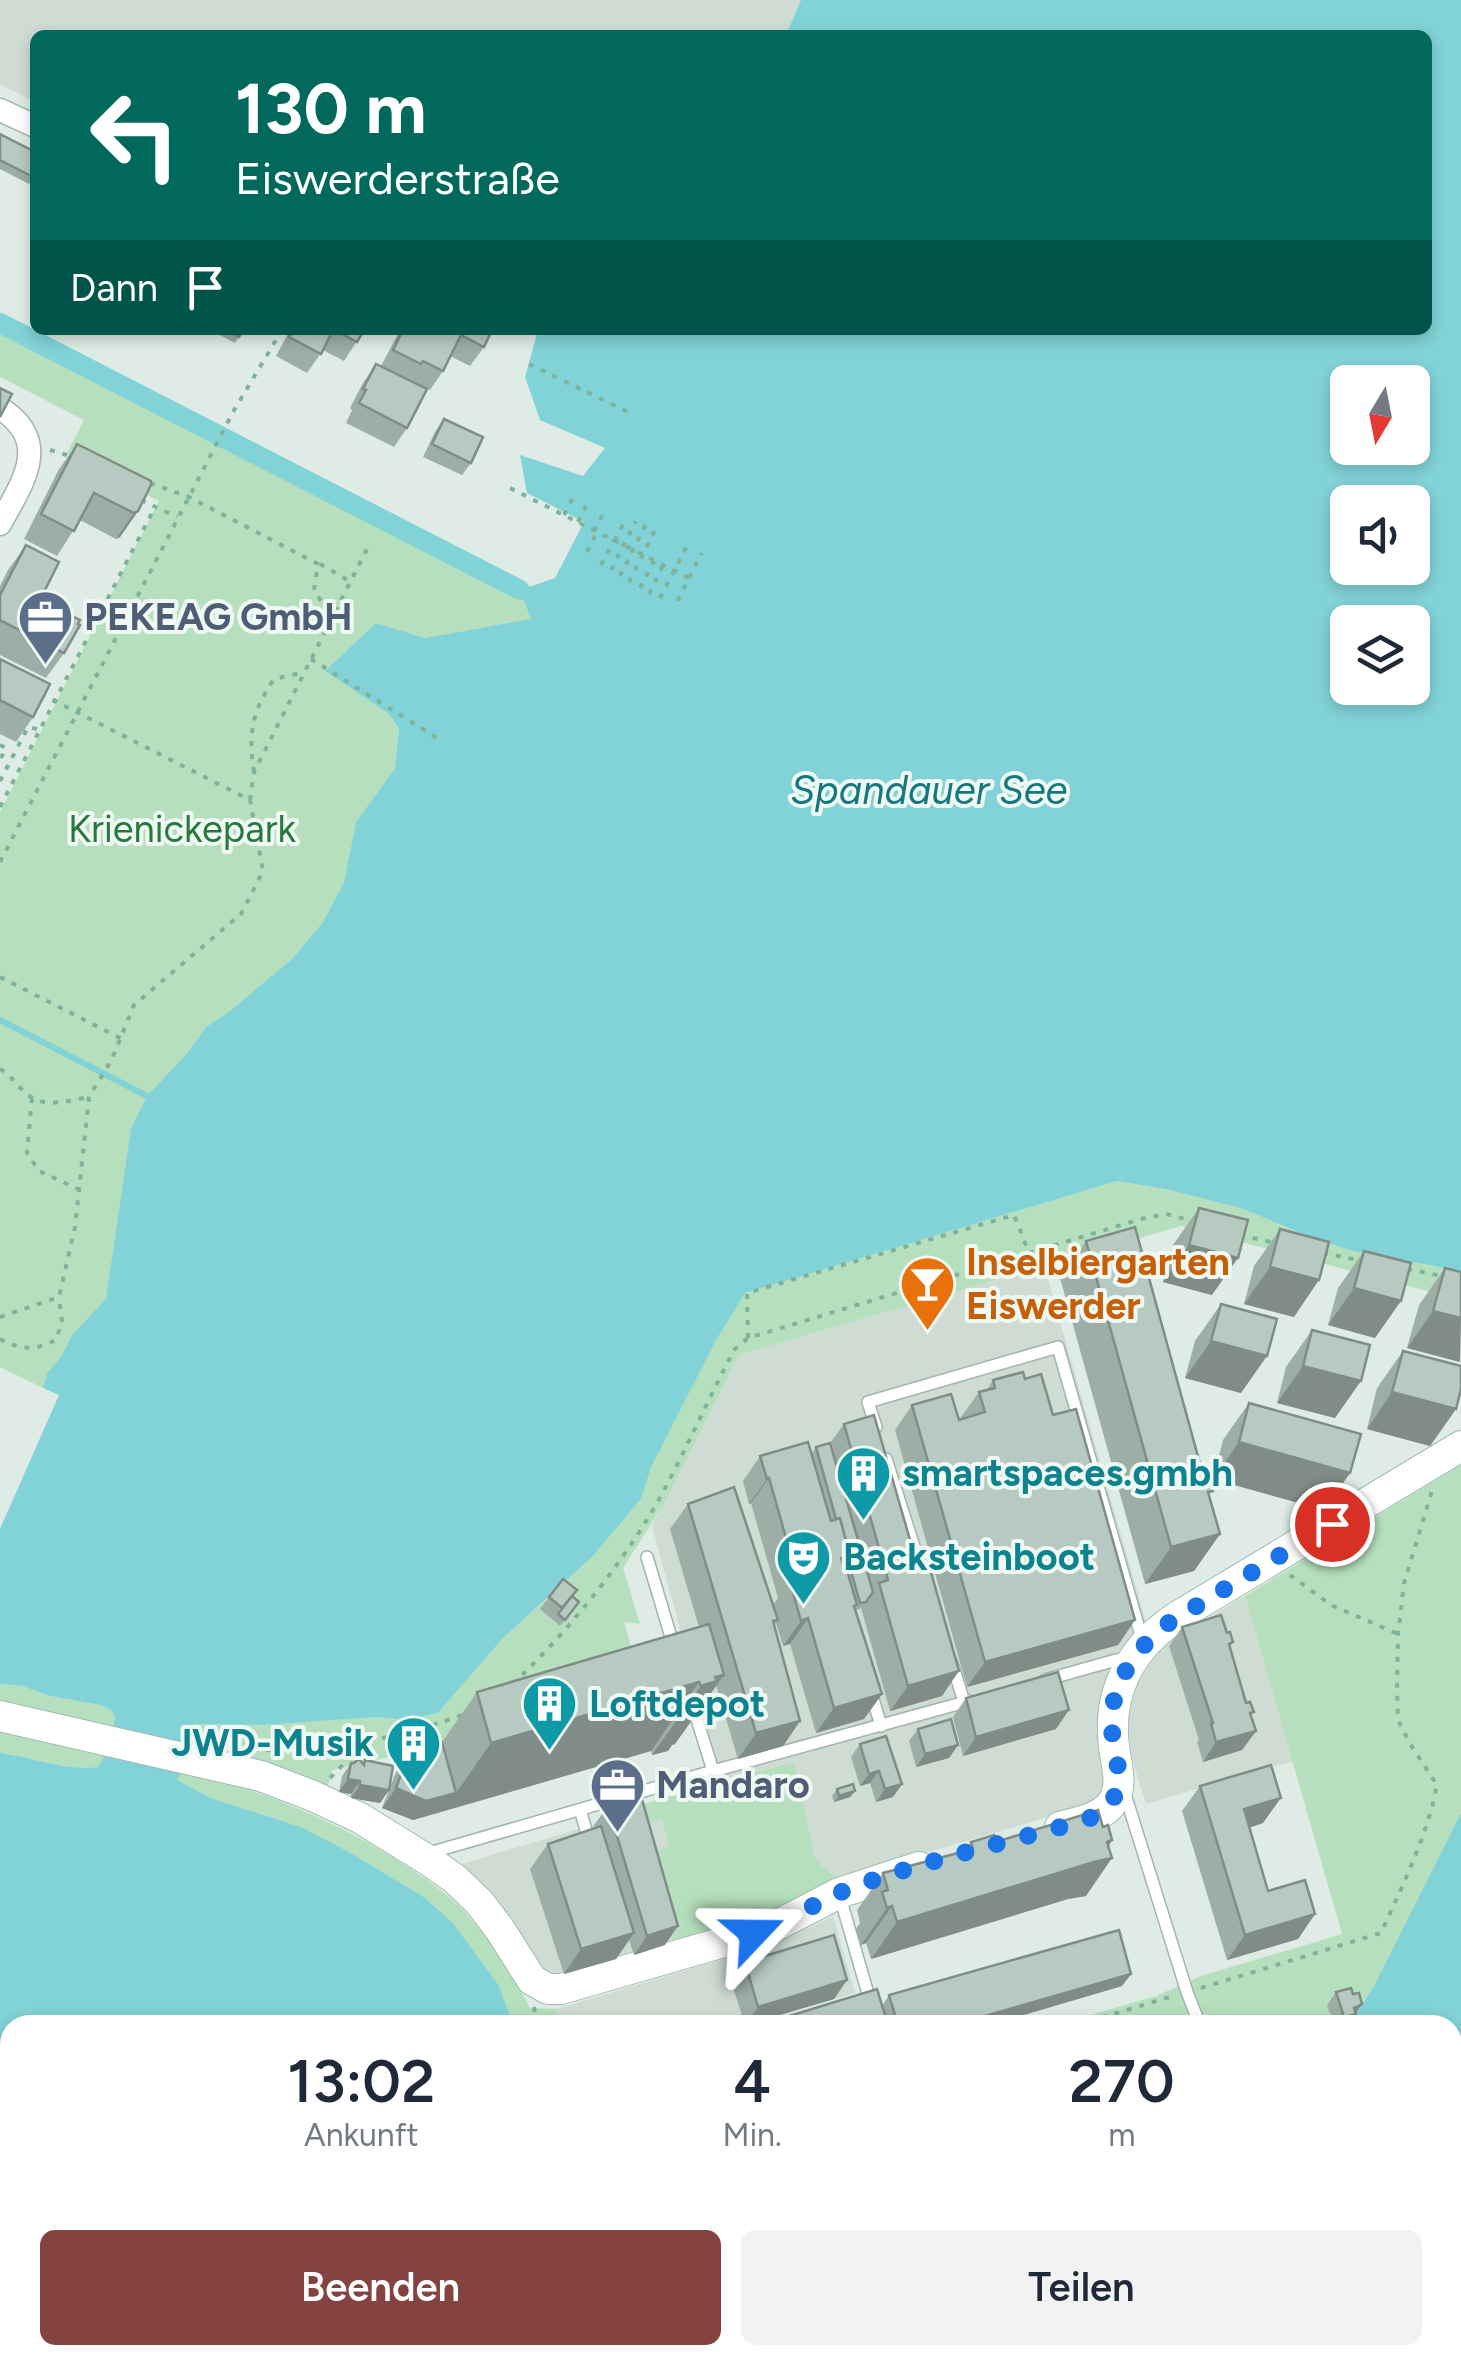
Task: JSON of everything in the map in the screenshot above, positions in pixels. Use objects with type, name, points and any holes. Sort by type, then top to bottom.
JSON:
[{"type":"street","points":[[0,110],[30,124]]},
{"type":"street","points":[[0,408],[13,416],[21,428],[30,464],[0,524]]},
{"type":"street","points":[[1034,1835],[1086,1820],[1102,1813],[1113,1802],[1119,1776],[1112,1709],[1121,1683],[1151,1636],[1461,1446]]},
{"type":"street","points":[[0,1716],[261,1776],[360,1818],[455,1880],[479,1902],[532,1980],[548,1989],[772,1928],[839,1893],[946,1860]]},
{"type":"lane","points":[[928,1590],[868,1402],[1058,1348],[1138,1652],[1040,1681]]},
{"type":"lane","points":[[646,1558],[680,1664]]},
{"type":"lane","points":[[946,1646],[964,1702]]},
{"type":"lane","points":[[685,1682],[713,1771]]},
{"type":"lane","points":[[870,1688],[880,1726]]},
{"type":"lane","points":[[420,1855],[983,1697]]},
{"type":"lane","points":[[1119,1776],[1196,2015]]},
{"type":"lane","points":[[580,1810],[597,1864]]},
{"type":"lane","points":[[839,1893],[873,2012]]},
{"type":"path","points":[[0,862],[233,412],[279,335]]},
{"type":"path","points":[[529,364],[630,413]]},
{"type":"path","points":[[28,444],[81,460]]},
{"type":"path","points":[[28,444],[60,462]]},
{"type":"path","points":[[135,478],[189,496],[350,582]]},
{"type":"path","points":[[510,488],[690,578]]},
{"type":"path","points":[[564,515],[574,496]]},
{"type":"path","points":[[139,499],[178,518]]},
{"type":"path","points":[[578,522],[588,502]]},
{"type":"path","points":[[1,804],[155,506]]},
{"type":"path","points":[[587,552],[605,510]]},
{"type":"path","points":[[601,565],[625,520]]},
{"type":"path","points":[[611,570],[636,520]]},
{"type":"path","points":[[620,576],[646,524]]},
{"type":"path","points":[[629,582],[656,528]]},
{"type":"path","points":[[254,772],[370,542]]},
{"type":"path","points":[[660,598],[688,544]]},
{"type":"path","points":[[675,606],[702,553]]},
{"type":"path","points":[[640,588],[654,561]]},
{"type":"path","points":[[318,564],[314,590],[332,618]]},
{"type":"path","points":[[649,594],[663,566]]},
{"type":"path","points":[[312,659],[436,738]]},
{"type":"path","points":[[0,1068],[32,1098],[51,1103],[89,1096],[112,1059],[134,1006],[241,914],[263,871],[250,800],[254,772],[250,742],[260,700],[274,679],[305,672]]},
{"type":"path","points":[[40,694],[250,800]]},
{"type":"path","points":[[0,782],[28,727],[39,730]]},
{"type":"path","points":[[0,745],[6,748],[0,760]]},
{"type":"path","points":[[0,978],[122,1038]]},
{"type":"path","points":[[0,1339],[14,1347],[40,1348],[56,1340],[62,1322],[59,1297],[75,1228],[89,1096]]},
{"type":"path","points":[[32,1098],[27,1153],[39,1171],[80,1190]]},
{"type":"path","points":[[748,1338],[747,1293],[1014,1215],[1029,1253]]},
{"type":"path","points":[[0,1317],[59,1297]]},
{"type":"path","points":[[1110,2015],[1381,1933],[1417,1852],[1432,1811],[1436,1784],[1398,1720],[1398,1634],[1404,1583],[1437,1478]]},
{"type":"path","points":[[1282,1570],[1330,1605],[1398,1634]]},
{"type":"path","points":[[250,1750],[302,1750],[366,1742],[321,1788]]},
{"type":"shaded area","points":[[0,0],[801,0],[788,30],[30,30],[30,99],[0,84]]},
{"type":"shaded area","points":[[1044,1266],[1146,1622],[1108,1781],[1096,1803],[847,1876],[802,1900],[565,1976],[543,1969],[510,1918],[458,1865],[723,1786],[652,1526],[739,1355]]},
{"type":"shaded area","points":[[1245,1596],[1293,1761],[1146,1804],[1128,1729],[1137,1685],[1167,1643]]},
{"type":"shaded area","points":[[833,1916],[855,1993],[781,2015],[558,2015],[556,2009],[784,1941]]},
{"type":"green space","name":"Krienickepark","points":[[0,323],[520,590],[532,619],[425,638],[376,623],[325,671],[389,714],[399,729],[395,768],[356,822],[344,882],[323,922],[293,958],[206,1027],[147,1096],[106,1300],[72,1335],[47,1373],[43,1388],[0,1367],[0,812],[159,501],[67,453],[84,420],[0,377]]},
{"type":"green space","points":[[1117,1181],[1243,1209],[1353,1251],[1461,1271],[1461,1300],[1181,1226],[739,1355],[664,1504],[623,1568],[640,1624],[624,1622],[640,1677],[447,1744],[332,1770],[328,1787],[190,1747],[188,1736],[194,1724],[264,1725],[377,1717],[406,1720],[438,1713],[503,1638],[592,1557],[641,1499],[650,1467],[716,1339],[745,1293]]},
{"type":"green space","points":[[1461,1465],[1461,1813],[1374,1986],[1355,2015],[1090,2015],[1156,1996],[1201,1976],[1342,1934],[1245,1596]]},
{"type":"green space","points":[[0,1684],[100,1705],[111,1710],[115,1717],[113,1726],[80,1723],[0,1704]]},
{"type":"green space","points":[[0,1730],[107,1754],[98,1767],[86,1768],[0,1753]]},
{"type":"green space","points":[[794,1762],[815,1858],[828,1872],[842,1879],[782,1910],[673,1943],[648,1854],[669,1847],[662,1819],[648,1822],[643,1804]]},
{"type":"green space","points":[[185,1768],[244,1788],[302,1810],[384,1852],[446,1894],[475,1923],[530,2008],[556,2009],[558,2015],[510,2015],[498,1984],[453,1923],[424,1898],[301,1827],[211,1798],[177,1780]]},
{"type":"water","name":"Spandauer See","points":[[801,0],[1461,0],[1461,1271],[1353,1251],[1243,1209],[1117,1181],[745,1293],[716,1340],[651,1467],[641,1499],[592,1557],[503,1638],[438,1713],[406,1720],[377,1717],[264,1725],[194,1724],[192,1729],[188,1760],[177,1780],[211,1798],[301,1827],[425,1898],[453,1923],[498,1984],[510,2015],[0,2015],[0,1753],[61,1765],[98,1767],[109,1749],[115,1717],[100,1705],[0,1684],[0,1529],[59,1395],[43,1388],[47,1373],[72,1335],[106,1299],[131,1129],[147,1096],[206,1027],[293,958],[323,922],[344,882],[356,822],[395,768],[399,729],[389,714],[325,671],[376,623],[425,638],[531,619],[520,590],[555,578],[584,522],[527,493],[520,455],[583,476],[605,448],[540,420],[525,377],[537,335],[1432,335],[1432,30],[788,30]]},
{"type":"water","points":[[1461,1813],[1461,2015],[1355,2015],[1374,1986]]},
{"type":"building","points":[[0,134],[30,149],[30,175],[0,160]]},
{"type":"building","points":[[290,335],[330,335],[321,354]]},
{"type":"building","points":[[400,335],[461,335],[443,371],[393,350]]},
{"type":"building","points":[[461,335],[490,335],[484,347]]},
{"type":"building","points":[[376,364],[427,389],[407,428],[359,403]]},
{"type":"building","points":[[0,388],[12,394],[0,417]]},
{"type":"building","points":[[444,419],[483,437],[471,463],[432,444]]},
{"type":"building","points":[[77,444],[151,481],[138,511],[134,513],[94,493],[74,531],[41,514]]},
{"type":"building","points":[[26,545],[59,562],[40,600],[80,620],[64,653],[0,620],[0,595]]},
{"type":"building","points":[[0,659],[50,684],[33,717],[0,700]]},
{"type":"building","points":[[1199,1208],[1248,1220],[1238,1258],[1189,1245]]},
{"type":"building","points":[[1135,1227],[1202,1471],[1207,1469],[1213,1491],[1208,1492],[1220,1534],[1171,1547],[1086,1241]]},
{"type":"building","points":[[1280,1229],[1329,1242],[1319,1280],[1270,1267]]},
{"type":"building","points":[[1364,1251],[1411,1263],[1401,1301],[1354,1288]]},
{"type":"building","points":[[1445,1268],[1461,1272],[1461,1318],[1433,1311]]},
{"type":"building","points":[[1221,1304],[1277,1319],[1267,1356],[1211,1341]]},
{"type":"building","points":[[1312,1330],[1370,1345],[1361,1381],[1303,1366]]},
{"type":"building","points":[[1403,1351],[1461,1366],[1456,1409],[1392,1392]]},
{"type":"building","points":[[1023,1372],[1025,1379],[1041,1374],[1053,1415],[1076,1409],[1135,1620],[985,1662],[912,1405],[951,1394],[959,1420],[985,1412],[979,1392],[995,1388],[993,1380]]},
{"type":"building","points":[[1249,1403],[1361,1434],[1350,1473],[1239,1442]]},
{"type":"building","points":[[874,1415],[919,1571],[930,1569],[959,1671],[908,1686],[879,1583],[888,1580],[844,1424]]},
{"type":"building","points":[[808,1442],[831,1521],[840,1518],[850,1555],[841,1558],[882,1694],[834,1708],[808,1618],[801,1621],[790,1582],[798,1580],[760,1456]]},
{"type":"building","points":[[830,1443],[873,1592],[866,1602],[860,1603],[840,1518],[836,1519],[816,1447]]},
{"type":"building","points":[[734,1487],[778,1620],[773,1621],[800,1721],[756,1733],[688,1504]]},
{"type":"building","points":[[563,1579],[577,1590],[562,1608],[549,1597]]},
{"type":"building","points":[[572,1596],[579,1602],[565,1620],[558,1614]]},
{"type":"building","points":[[1221,1615],[1227,1633],[1230,1632],[1233,1642],[1229,1644],[1246,1703],[1250,1702],[1254,1712],[1250,1713],[1256,1731],[1216,1742],[1182,1627]]},
{"type":"building","points":[[709,1624],[724,1675],[715,1677],[717,1681],[701,1686],[699,1682],[491,1743],[477,1692]]},
{"type":"building","points":[[1058,1672],[1069,1710],[976,1737],[966,1698]]},
{"type":"building","points":[[951,1719],[958,1745],[925,1754],[918,1729]]},
{"type":"building","points":[[886,1736],[902,1784],[885,1789],[879,1771],[869,1774],[860,1744]]},
{"type":"building","points":[[442,1742],[456,1793],[426,1801],[396,1788],[409,1753],[419,1757],[419,1749]]},
{"type":"building","points":[[359,1759],[364,1765],[365,1760],[393,1766],[389,1790],[348,1779],[351,1763]]},
{"type":"building","points":[[1271,1765],[1281,1798],[1244,1809],[1268,1891],[1305,1880],[1315,1914],[1245,1935],[1200,1786]]},
{"type":"building","points":[[853,1784],[855,1791],[839,1796],[837,1789]]},
{"type":"building","points":[[641,1796],[678,1926],[647,1936],[608,1806]]},
{"type":"building","points":[[1098,1810],[1103,1827],[1108,1825],[1112,1840],[1107,1842],[1112,1858],[897,1922],[892,1906],[887,1908],[882,1892],[888,1890],[883,1873],[973,1849],[971,1842],[994,1835],[996,1842]]},
{"type":"building","points":[[601,1826],[634,1933],[581,1949],[548,1844]]},
{"type":"building","points":[[1119,1930],[1131,1974],[989,2015],[895,2015],[889,1995]]},
{"type":"building","points":[[834,1935],[847,1980],[758,2007],[745,1962]]},
{"type":"building","points":[[1351,1988],[1353,1994],[1359,1993],[1362,2004],[1354,2008],[1356,2014],[1343,2015],[1336,1992]]},
{"type":"building","points":[[877,1989],[885,2015],[792,2015]]},
{"type":"waterway","points":[[0,323],[520,590]]},
{"type":"waterway","points":[[0,1020],[147,1096]]},
{"type":"place","name":"PEKEAG GmbH","points":[[45,666]]},
{"type":"place","name":"Inselbiergarten Eiswerder","points":[[927,1333]]},
{"type":"place","name":"smartspaces.gmbh","points":[[863,1522]]},
{"type":"place","name":"Backsteinboot","points":[[804,1606]]},
{"type":"place","name":"Loftdepot","points":[[550,1753]]},
{"type":"place","name":"JWD-Musik","points":[[413,1792]]},
{"type":"place","name":"Mandaro","points":[[617,1834]]},
{"type":"route","points":[[754,1933],[875,1880],[1102,1813],[1113,1802],[1119,1776],[1112,1709],[1121,1683],[1143,1645],[1170,1622],[1332,1524]]}]
